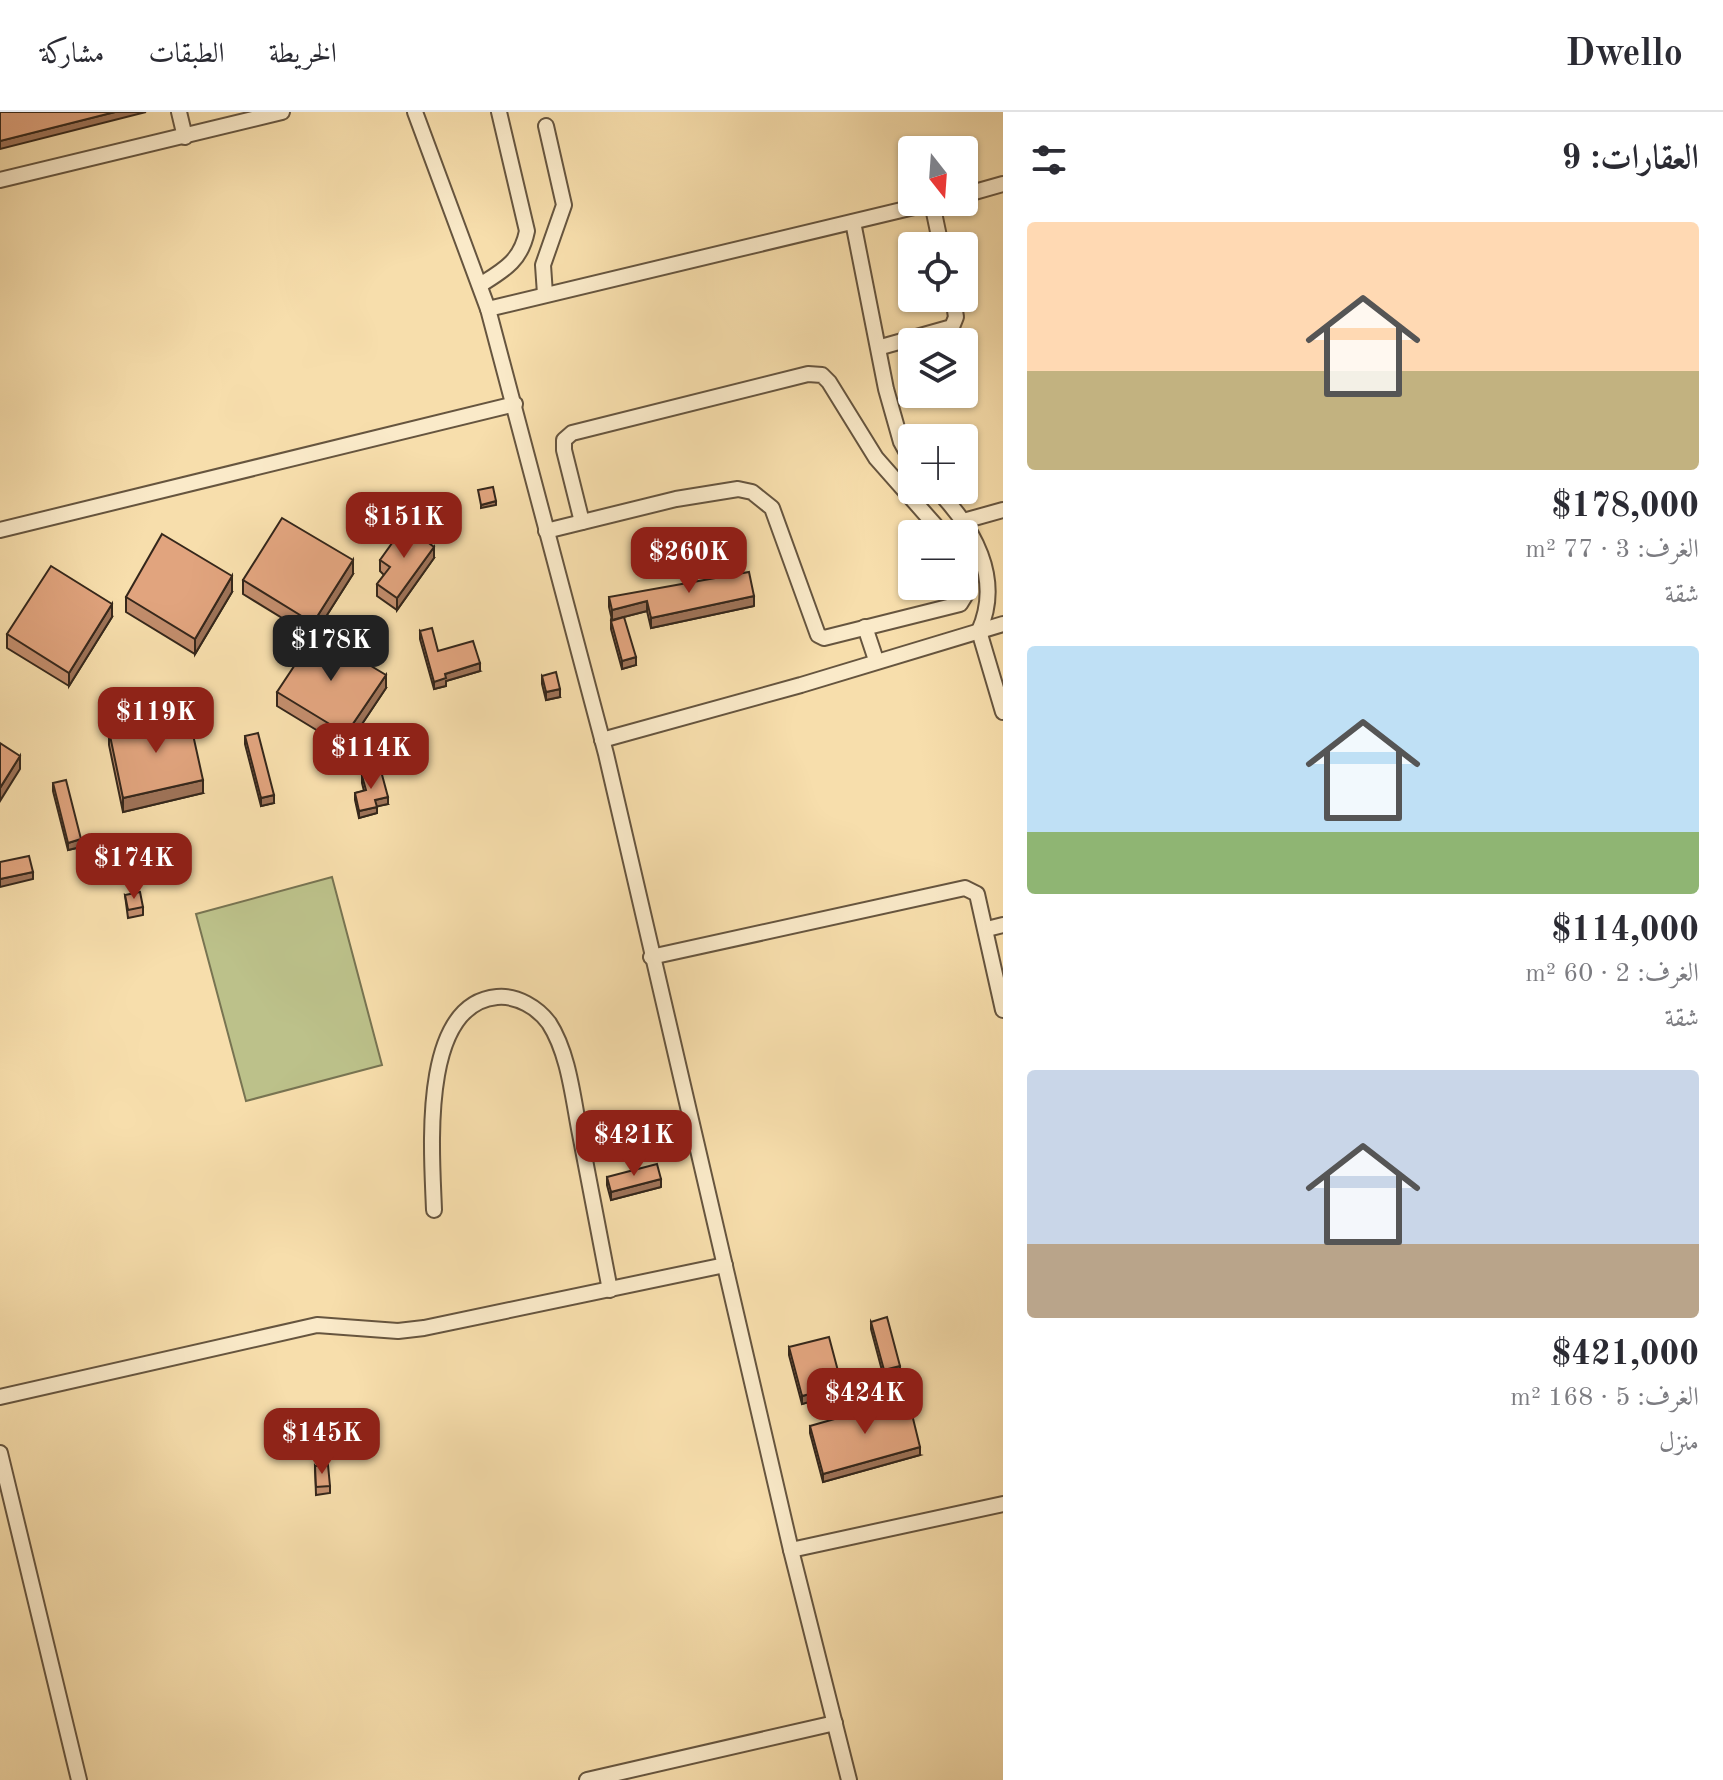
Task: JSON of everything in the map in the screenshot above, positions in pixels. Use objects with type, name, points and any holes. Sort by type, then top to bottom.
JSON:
[{"type":"street","points":[[179,112],[185,137]]},
{"type":"street","points":[[0,180],[282,112]]},
{"type":"street","points":[[415,112],[480,285],[515,404],[602,740],[791,1550],[849,1780]]},
{"type":"street","points":[[480,285],[511,266],[522,249],[527,231],[499,112]]},
{"type":"street","points":[[545,294],[543,265],[564,205],[546,126]]},
{"type":"street","points":[[978,191],[1003,184]]},
{"type":"street","points":[[488,309],[898,211]]},
{"type":"street","points":[[853,222],[898,431]]},
{"type":"street","points":[[881,347],[952,327],[955,312]]},
{"type":"street","points":[[582,522],[564,450],[564,440],[572,433],[808,374],[822,375],[829,382],[876,458],[931,520]]},
{"type":"street","points":[[0,530],[515,404]]},
{"type":"street","points":[[546,531],[676,499],[738,489],[752,492],[772,508],[818,635],[834,637],[960,604],[962,600]]},
{"type":"street","points":[[951,504],[967,520],[1003,510]]},
{"type":"street","points":[[978,534],[995,556],[998,575],[997,604],[979,631]]},
{"type":"street","points":[[602,740],[801,685],[1003,624]]},
{"type":"street","points":[[865,627],[876,660]]},
{"type":"street","points":[[979,631],[1003,712]]},
{"type":"street","points":[[651,957],[965,888],[977,894],[1003,1010]]},
{"type":"street","points":[[987,929],[1003,925]]},
{"type":"street","points":[[434,1210],[432,1132],[446,1038],[468,1005],[484,998],[504,996],[527,1003],[551,1026],[568,1074],[610,1290]]},
{"type":"street","points":[[0,1397],[317,1325],[398,1331],[424,1328],[725,1265]]},
{"type":"street","points":[[0,1453],[79,1780]]},
{"type":"street","points":[[791,1550],[1003,1504]]},
{"type":"street","points":[[587,1780],[835,1723]]},
{"type":"green space","points":[[332,877],[382,1065],[246,1101],[196,914]]},
{"type":"building","points":[[0,112],[115,112],[0,141]]},
{"type":"building","points":[[493,487],[496,501],[481,505],[478,490]]},
{"type":"building","points":[[282,518],[353,560],[313,623],[243,580]]},
{"type":"building","points":[[405,525],[434,547],[397,598],[377,584],[390,567],[380,560]]},
{"type":"building","points":[[162,534],[232,576],[195,639],[126,597]]},
{"type":"building","points":[[51,566],[112,604],[69,673],[7,634]]},
{"type":"building","points":[[749,572],[754,596],[651,618],[647,601],[612,610],[609,597]]},
{"type":"building","points":[[624,617],[636,657],[622,661],[611,621]]},
{"type":"building","points":[[432,628],[438,651],[473,641],[480,663],[445,674],[446,678],[434,682],[420,631]]},
{"type":"building","points":[[316,633],[386,675],[346,734],[277,692]]},
{"type":"building","points":[[556,672],[560,689],[546,692],[542,676]]},
{"type":"building","points":[[188,712],[203,780],[123,798],[109,731]]},
{"type":"building","points":[[258,733],[274,795],[261,798],[245,736]]},
{"type":"building","points":[[0,743],[20,756],[0,788]]},
{"type":"building","points":[[381,771],[388,797],[375,800],[377,807],[359,811],[355,793],[366,790],[362,776]]},
{"type":"building","points":[[66,780],[81,839],[68,843],[53,783]]},
{"type":"building","points":[[29,856],[33,872],[0,879],[0,862]]},
{"type":"building","points":[[140,892],[143,907],[128,910],[125,895]]},
{"type":"building","points":[[657,1164],[661,1179],[611,1192],[607,1177]]},
{"type":"building","points":[[887,1317],[900,1366],[884,1370],[871,1322]]},
{"type":"building","points":[[829,1337],[842,1386],[802,1396],[789,1347]]},
{"type":"building","points":[[908,1398],[920,1447],[823,1474],[810,1426]]},
{"type":"building","points":[[328,1465],[330,1486],[316,1487],[315,1466]]}]
